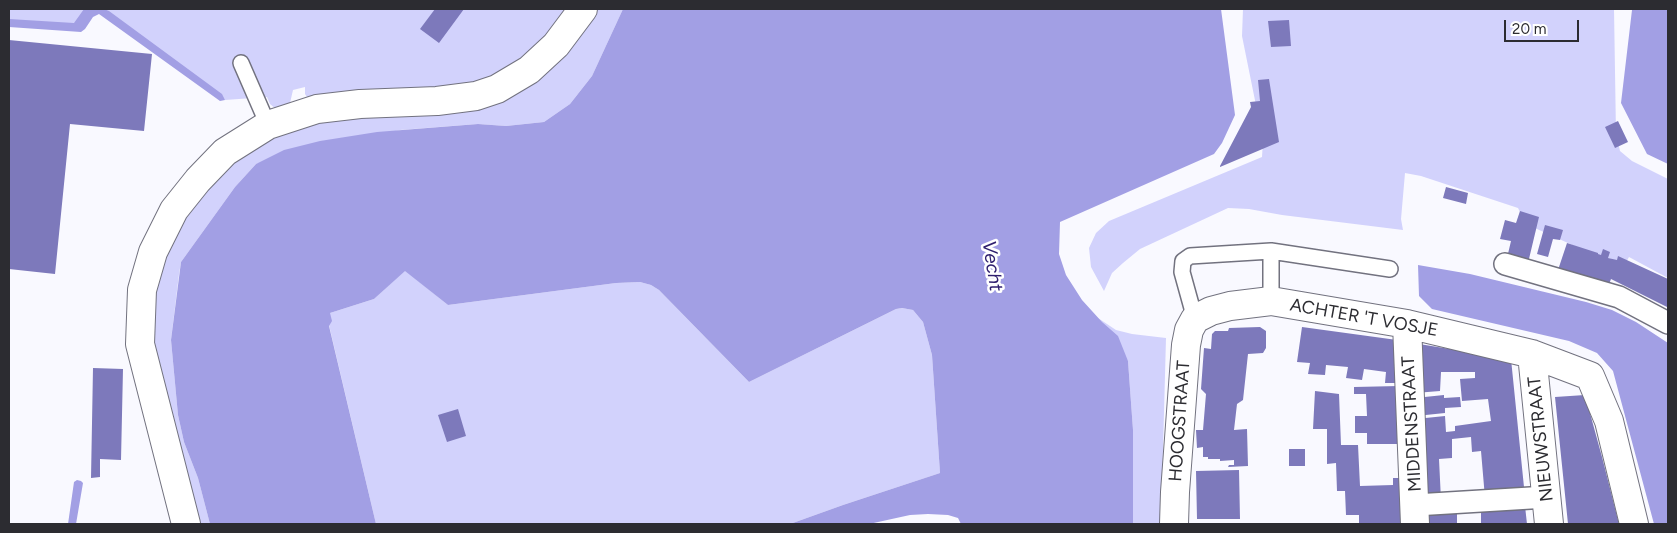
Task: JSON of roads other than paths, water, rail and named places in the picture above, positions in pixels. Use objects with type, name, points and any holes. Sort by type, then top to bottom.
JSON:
[{"type":"street","points":[[186,524],[140,344],[142,290],[153,252],[174,210],[198,180],[225,152],[268,125],[317,110],[360,104],[437,101],[476,96],[497,89],[529,70],[556,45],[583,9]]},
{"type":"street","points":[[1505,264],[1619,297],[1668,323]]},
{"type":"street","name":"ACHTER 'T VOSJE","points":[[1195,319],[1211,311],[1230,306],[1271,301],[1407,324],[1532,354],[1590,376],[1609,421],[1634,524]]},
{"type":"street","name":"HOOGSTRAAT","points":[[1174,524],[1186,345],[1189,330],[1195,319]]},
{"type":"street","name":"MIDDENSTRAAT","points":[[1407,324],[1415,515]]},
{"type":"street","name":"NIEUWSTRAAT","points":[[1532,354],[1549,524]]},
{"type":"street","points":[[1415,515],[1547,497]]},
{"type":"lane","points":[[241,63],[268,125]]},
{"type":"lane","points":[[1271,251],[1271,301]]},
{"type":"lane","points":[[1195,319],[1182,272],[1183,261],[1190,256],[1271,251],[1390,269]]},
{"type":"water","points":[[84,9],[104,9],[109,11],[222,94],[225,100],[220,101],[99,14],[93,17],[81,32],[9,27],[9,19],[74,23]]},
{"type":"water","name":"Vecht","points":[[623,9],[1221,9],[1235,115],[1222,143],[1214,154],[1060,222],[1059,254],[1066,275],[1082,300],[1118,336],[1128,361],[1133,430],[1133,524],[961,524],[958,518],[948,515],[928,514],[910,515],[869,524],[790,524],[940,473],[932,355],[923,322],[913,310],[896,309],[749,382],[659,290],[651,285],[640,282],[616,283],[448,305],[405,271],[374,299],[330,313],[332,321],[329,326],[376,524],[210,524],[198,478],[184,442],[178,415],[171,340],[181,262],[235,187],[256,164],[284,150],[320,141],[377,132],[478,124],[506,126],[544,122],[570,104],[592,76]]},
{"type":"water","points":[[1629,9],[1668,9],[1668,164],[1647,154],[1621,103],[1632,10]]},
{"type":"water","points":[[1418,265],[1470,274],[1612,310],[1636,322],[1668,343],[1668,524],[1654,524],[1613,371],[1597,353],[1569,341],[1432,309],[1419,296]]},
{"type":"water","points":[[77,480],[83,483],[76,524],[68,524],[74,482]]}]
